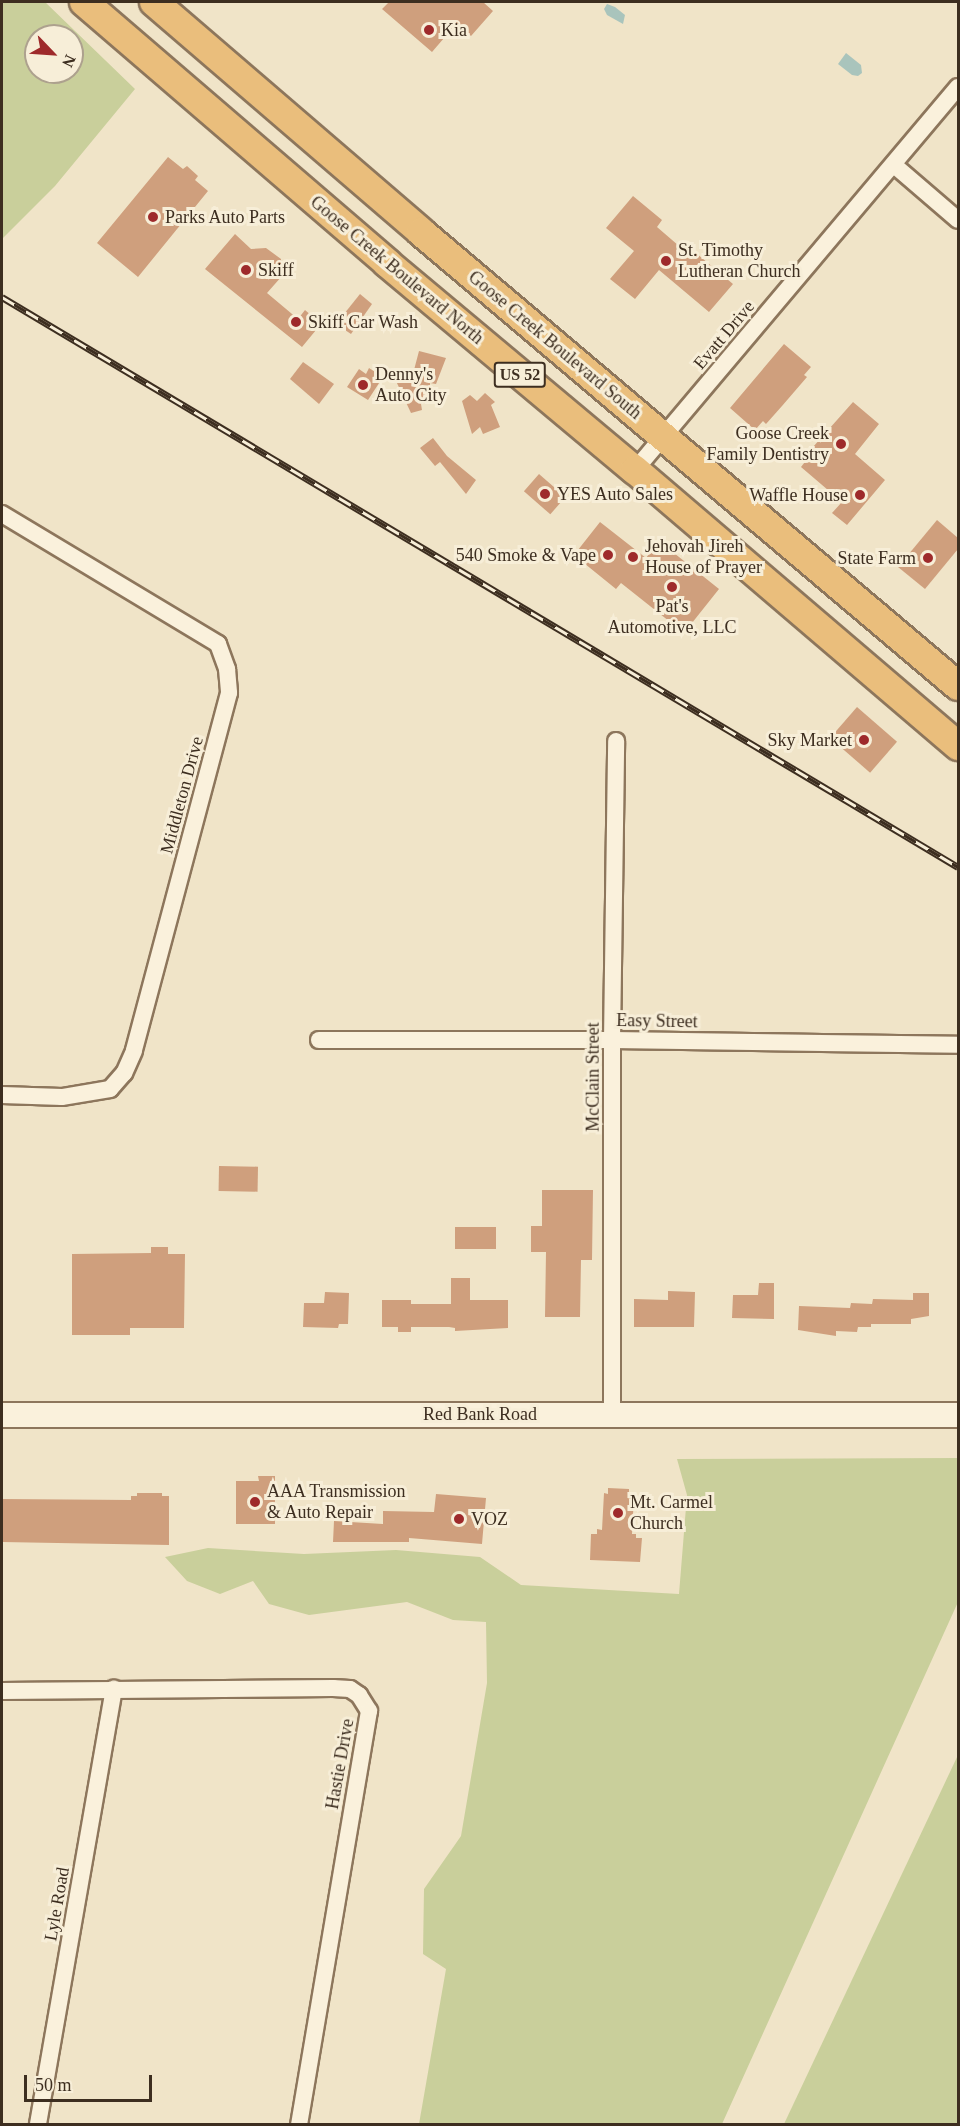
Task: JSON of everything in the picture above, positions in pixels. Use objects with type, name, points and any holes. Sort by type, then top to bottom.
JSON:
[{"type":"highway","name":"Goose Creek Boulevard North","points":[[84,2],[379,257],[635,470],[958,746]]},
{"type":"highway","name":"Goose Creek Boulevard South","points":[[154,2],[421,232],[958,686]]},
{"type":"main road","name":"Red Bank Road","points":[[2,1415],[958,1415]]},
{"type":"street","name":"Evatt Drive","points":[[635,470],[958,87]]},
{"type":"street","points":[[894,165],[958,220]]},
{"type":"street","name":"Middleton Drive","points":[[2,514],[218,644],[227,669],[230,693],[134,1051],[124,1073],[110,1089],[62,1097],[2,1095]]},
{"type":"street","name":"McClain Street","points":[[612,1414],[612,1040],[616,741]]},
{"type":"street","name":"Easy Street","points":[[319,1040],[612,1040],[958,1045]]},
{"type":"street","name":"Hastie Drive","points":[[2,1691],[342,1688],[350,1689],[359,1695],[369,1711],[299,2124]]},
{"type":"street","name":"Lyle Road","points":[[38,2124],[114,1689]]},
{"type":"green space","points":[[2,2],[45,2],[68,24],[24,24],[24,84],[84,84],[84,40],[135,89],[55,186],[2,239]]},
{"type":"green space","points":[[958,1458],[958,1602],[722,2124],[419,2124],[446,1969],[423,1954],[424,1889],[461,1836],[487,1683],[486,1622],[453,1620],[407,1602],[309,1615],[269,1604],[253,1581],[220,1594],[187,1581],[165,1557],[208,1548],[304,1554],[396,1550],[480,1557],[521,1585],[679,1594],[687,1495],[677,1459]]},
{"type":"green space","points":[[958,1755],[958,2124],[784,2124]]},
{"type":"water","points":[[607,4],[625,15],[623,24],[607,15],[604,9]]},
{"type":"water","points":[[846,53],[861,65],[862,73],[858,76],[852,75],[838,64]]},
{"type":"building","name":"Kia","points":[[389,2],[483,2],[493,11],[471,36],[457,23],[432,52],[382,9]]},
{"type":"building","name":"Parks Auto Parts","points":[[168,157],[183,169],[187,166],[198,176],[195,180],[208,191],[138,277],[97,243]]},
{"type":"building","name":"St. Timothy Lutheran Church","points":[[633,196],[662,220],[657,227],[686,252],[690,248],[733,284],[709,312],[659,270],[635,299],[610,279],[634,251],[606,228]]},
{"type":"building","points":[[235,234],[251,249],[266,248],[281,259],[282,276],[267,293],[298,319],[305,310],[321,324],[302,347],[205,269]]},
{"type":"building","points":[[360,294],[372,304],[351,334],[336,324]]},
{"type":"building","points":[[784,344],[811,367],[804,375],[807,377],[766,424],[763,421],[755,430],[730,408]]},
{"type":"building","points":[[419,351],[446,358],[436,384],[430,383],[430,403],[421,404],[422,410],[411,413],[396,381],[414,370]]},
{"type":"building","points":[[303,362],[334,384],[319,404],[290,379]]},
{"type":"building","name":"Denny's Auto City","points":[[369,368],[383,377],[368,400],[347,387],[359,369],[366,374]]},
{"type":"building","points":[[485,393],[495,402],[491,405],[500,427],[483,434],[480,427],[472,434],[462,401],[470,395],[477,401]]},
{"type":"building","points":[[853,402],[879,424],[855,454],[885,480],[847,525],[832,513],[842,502],[801,467],[808,458],[805,456]]},
{"type":"building","points":[[433,438],[447,456],[476,480],[466,494],[440,462],[435,466],[420,448]]},
{"type":"building","name":"YES Auto Sales","points":[[539,474],[565,497],[550,514],[524,491]]},
{"type":"building","name":"State Farm","points":[[937,520],[958,538],[958,549],[925,589],[898,567]]},
{"type":"building","name":"Pat's Automotive, LLC","points":[[600,522],[646,558],[659,541],[719,589],[684,633],[621,583],[616,589],[574,555]]},
{"type":"building","name":"Sky Market","points":[[857,707],[897,742],[870,773],[830,738]]},
{"type":"building","points":[[219,1166],[258,1167],[258,1192],[219,1191]]},
{"type":"building","points":[[542,1190],[593,1190],[592,1260],[581,1260],[580,1317],[545,1317],[546,1252],[531,1252],[531,1226],[542,1226]]},
{"type":"building","points":[[455,1227],[496,1227],[496,1249],[455,1249]]},
{"type":"building","points":[[151,1247],[168,1247],[168,1254],[185,1254],[184,1328],[130,1328],[130,1335],[72,1335],[72,1254],[151,1253]]},
{"type":"building","points":[[451,1278],[470,1278],[470,1300],[508,1300],[508,1328],[455,1331],[455,1328],[449,1327],[411,1327],[411,1332],[398,1332],[398,1327],[382,1327],[382,1300],[411,1300],[411,1304],[451,1304]]},
{"type":"building","points":[[759,1283],[774,1283],[774,1319],[732,1318],[733,1295],[758,1295]]},
{"type":"building","points":[[668,1291],[695,1292],[694,1327],[634,1327],[634,1299],[668,1300]]},
{"type":"building","points":[[325,1292],[349,1293],[348,1324],[339,1324],[338,1328],[303,1327],[304,1303],[324,1303]]},
{"type":"building","points":[[913,1293],[929,1293],[929,1316],[911,1319],[911,1324],[871,1324],[871,1327],[858,1327],[857,1332],[836,1331],[836,1336],[798,1330],[799,1306],[850,1308],[851,1303],[872,1304],[873,1299],[913,1300]]},
{"type":"building","name":"AAA Transmission & Auto Repair","points":[[258,1476],[275,1476],[275,1524],[236,1524],[236,1481],[259,1481]]},
{"type":"building","name":"Mt. Carmel Church","points":[[608,1488],[629,1489],[629,1496],[634,1496],[632,1534],[636,1534],[636,1538],[642,1538],[640,1562],[590,1560],[591,1534],[597,1534],[597,1529],[602,1530],[604,1493],[608,1494]]},
{"type":"building","points":[[137,1493],[162,1493],[162,1496],[169,1496],[169,1545],[2,1542],[2,1499],[131,1500],[131,1496],[137,1496]]},
{"type":"building","points":[[436,1494],[486,1498],[482,1544],[409,1538],[409,1542],[333,1542],[334,1521],[383,1524],[383,1511],[434,1512]]},
{"type":"railway","points":[[2,297],[958,867]]},
{"type":"place","name":"Kia","points":[[429,30]]},
{"type":"place","name":"Parks Auto Parts","points":[[153,217]]},
{"type":"place","name":"St. Timothy Lutheran Church","points":[[666,261]]},
{"type":"place","name":"Skiff","points":[[246,270]]},
{"type":"place","name":"Skiff Car Wash","points":[[296,322]]},
{"type":"place","name":"Denny's Auto City","points":[[363,385]]},
{"type":"place","name":"Goose Creek Family Dentistry","points":[[841,444]]},
{"type":"place","name":"YES Auto Sales","points":[[545,494]]},
{"type":"place","name":"Waffle House","points":[[860,495]]},
{"type":"place","name":"540 Smoke & Vape","points":[[608,555]]},
{"type":"place","name":"Jehovah Jireh House of Prayer","points":[[633,557]]},
{"type":"place","name":"State Farm","points":[[928,558]]},
{"type":"place","name":"Pat's Automotive, LLC","points":[[672,587]]},
{"type":"place","name":"Sky Market","points":[[864,740]]},
{"type":"place","name":"AAA Transmission & Auto Repair","points":[[255,1502]]},
{"type":"place","name":"Mt. Carmel Church","points":[[618,1513]]},
{"type":"place","name":"VOZ","points":[[459,1519]]}]
